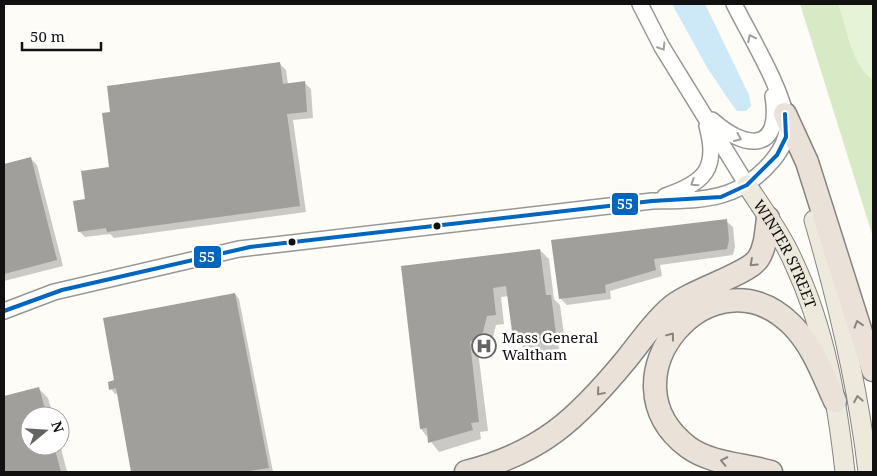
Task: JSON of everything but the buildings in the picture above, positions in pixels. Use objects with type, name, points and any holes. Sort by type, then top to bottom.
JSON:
[{"type":"highway","points":[[785,114],[807,162],[873,370]]},
{"type":"highway","points":[[466,472],[527,450],[573,419],[592,401],[668,310],[700,289],[753,265],[764,246],[768,218]]},
{"type":"highway","points":[[771,472],[701,455],[682,442],[670,427],[658,402],[656,373],[665,344],[676,329],[699,311],[718,304],[748,302],[769,309],[786,320],[804,340],[835,401]]},
{"type":"main road","name":"WINTER STREET","points":[[785,114],[831,282],[856,390],[868,472]]},
{"type":"main road","name":"WINTER STREET","points":[[747,185],[786,246],[806,290],[824,345],[835,401],[845,472]]},
{"type":"street","name":"WINTER STREET","points":[[640,4],[662,47],[747,185]]},
{"type":"street","name":"WINTER STREET","points":[[734,4],[764,63],[785,114]]},
{"type":"street","points":[[700,108],[715,123],[740,140],[754,142],[765,137],[772,126],[774,113],[771,87],[764,63]]},
{"type":"street","points":[[652,201],[689,187],[701,179],[707,170],[711,156],[710,139],[700,108]]},
{"type":"street","points":[[4,311],[62,290],[250,247],[652,201],[714,198],[732,193],[747,185],[765,170],[781,150],[787,132],[785,114]]},
{"type":"green space","points":[[800,4],[838,4],[854,55],[865,73],[873,80],[873,237]]},
{"type":"green space","points":[[838,4],[873,4],[873,80],[865,73],[854,55]]},
{"type":"water","points":[[672,4],[705,4],[749,95],[751,106],[746,111],[737,111],[733,106],[708,69]]},
{"type":"transit line","name":"55","points":[[4,311],[62,290],[250,247],[652,201],[721,197],[747,185],[777,155],[786,137],[785,114]]},
{"type":"place","name":"Mass General Waltham","points":[[484,346]]}]
